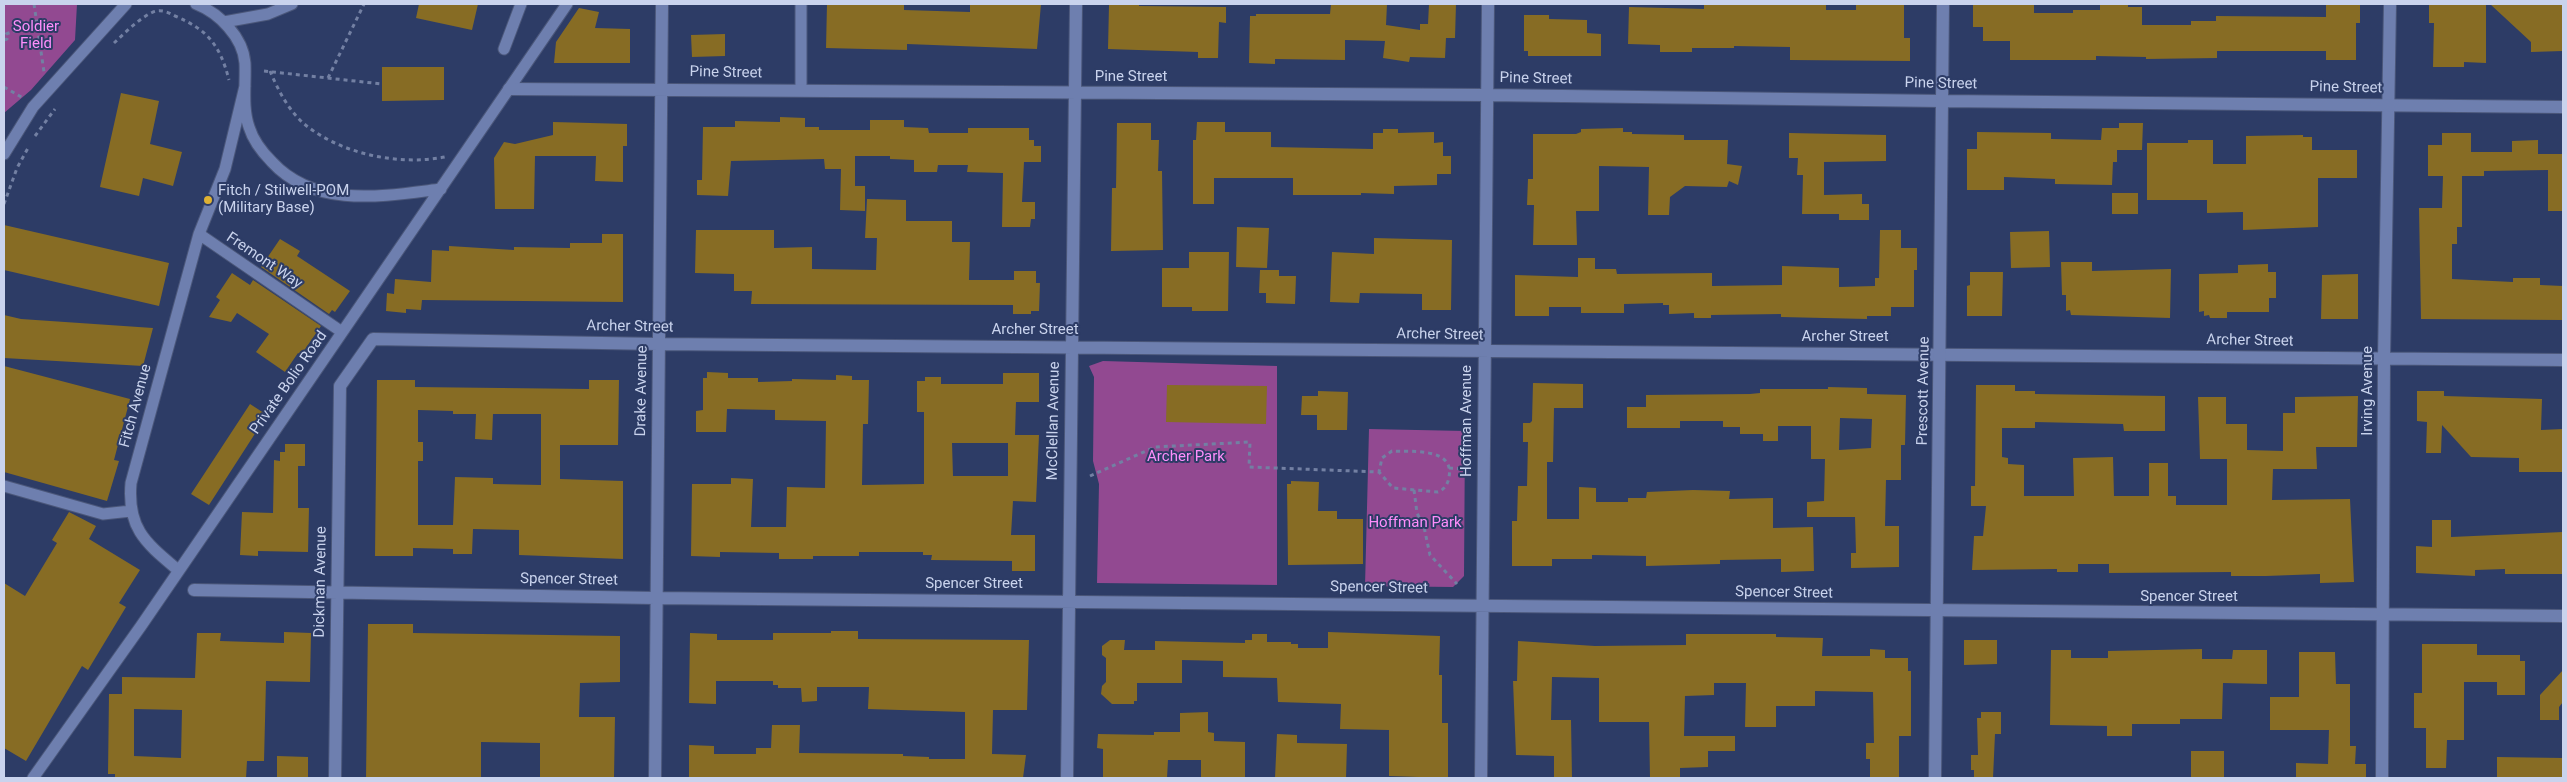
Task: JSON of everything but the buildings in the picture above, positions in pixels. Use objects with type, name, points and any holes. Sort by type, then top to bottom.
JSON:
[{"type":"street","name":"Drake Avenue","points":[[655,778],[655,598],[662,4]]},
{"type":"street","name":"McClellan Avenue","points":[[1067,778],[1076,4]]},
{"type":"street","name":"Hoffman Avenue","points":[[1481,778],[1481,606],[1488,4]]},
{"type":"street","name":"Prescott Avenue","points":[[1934,778],[1941,354],[1943,4]]},
{"type":"street","name":"Irving Avenue","points":[[2382,778],[2384,359],[2390,4]]},
{"type":"street","name":"Pine Street","points":[[509,89],[662,88],[1487,95],[2563,107]]},
{"type":"street","name":"Archer Street","points":[[340,386],[373,339],[658,344],[2563,360]]},
{"type":"street","name":"Dickman Avenue","points":[[335,778],[340,386]]},
{"type":"street","name":"Spencer Street","points":[[194,590],[655,598],[1068,600],[1937,611],[2563,616]]},
{"type":"lane","points":[[4,154],[33,107],[126,4]]},
{"type":"lane","points":[[196,4],[224,22],[235,34],[245,60],[248,127],[256,142],[278,170],[301,186],[322,192],[368,196],[440,189]]},
{"type":"lane","points":[[224,22],[268,14],[292,4]]},
{"type":"lane","points":[[504,50],[522,4]]},
{"type":"lane","name":"Private Bolio Road","points":[[34,778],[568,4]]},
{"type":"lane","points":[[800,4],[801,90]]},
{"type":"lane","points":[[199,234],[226,169],[245,86]]},
{"type":"lane","name":"Fremont Way","points":[[199,234],[342,332]]},
{"type":"lane","name":"Fitch Avenue","points":[[178,570],[146,543],[139,533],[131,511],[131,483],[199,234]]},
{"type":"lane","points":[[4,486],[103,514],[131,511]]},
{"type":"path","points":[[34,4],[44,78]]},
{"type":"path","points":[[328,78],[364,4]]},
{"type":"path","points":[[113,44],[143,19],[154,12],[164,11],[196,26],[210,37],[223,57],[229,88]]},
{"type":"path","points":[[4,40],[7,39],[6,34],[35,24]]},
{"type":"path","points":[[264,71],[382,84]]},
{"type":"path","points":[[270,72],[288,105],[302,122],[318,134],[340,144],[385,158],[405,160],[426,160],[466,151]]},
{"type":"path","points":[[4,87],[19,95],[33,107]]},
{"type":"path","points":[[33,140],[59,102]]},
{"type":"path","points":[[4,204],[17,168],[29,147]]},
{"type":"path","points":[[1090,476],[1155,447],[1250,442],[1249,467],[1379,472],[1393,488],[1442,491],[1448,481],[1449,468],[1447,462],[1436,453],[1392,451],[1382,458],[1379,472]]},
{"type":"path","points":[[1449,468],[1465,469]]},
{"type":"path","points":[[1414,490],[1418,513],[1424,527],[1430,555],[1456,584]]},
{"type":"green space","name":"Soldier Field","points":[[77,4],[75,40],[31,90],[4,113],[4,5]]},
{"type":"green space","name":"Archer Park","points":[[1103,361],[1277,366],[1277,585],[1097,583],[1099,484],[1093,461],[1094,377],[1089,366]]},
{"type":"green space","name":"Hoffman Park","points":[[1369,429],[1465,431],[1464,576],[1453,587],[1365,586]]},
{"type":"place","name":"Fitch / Stilwell-POM (Military Base)","points":[[208,200]]}]
